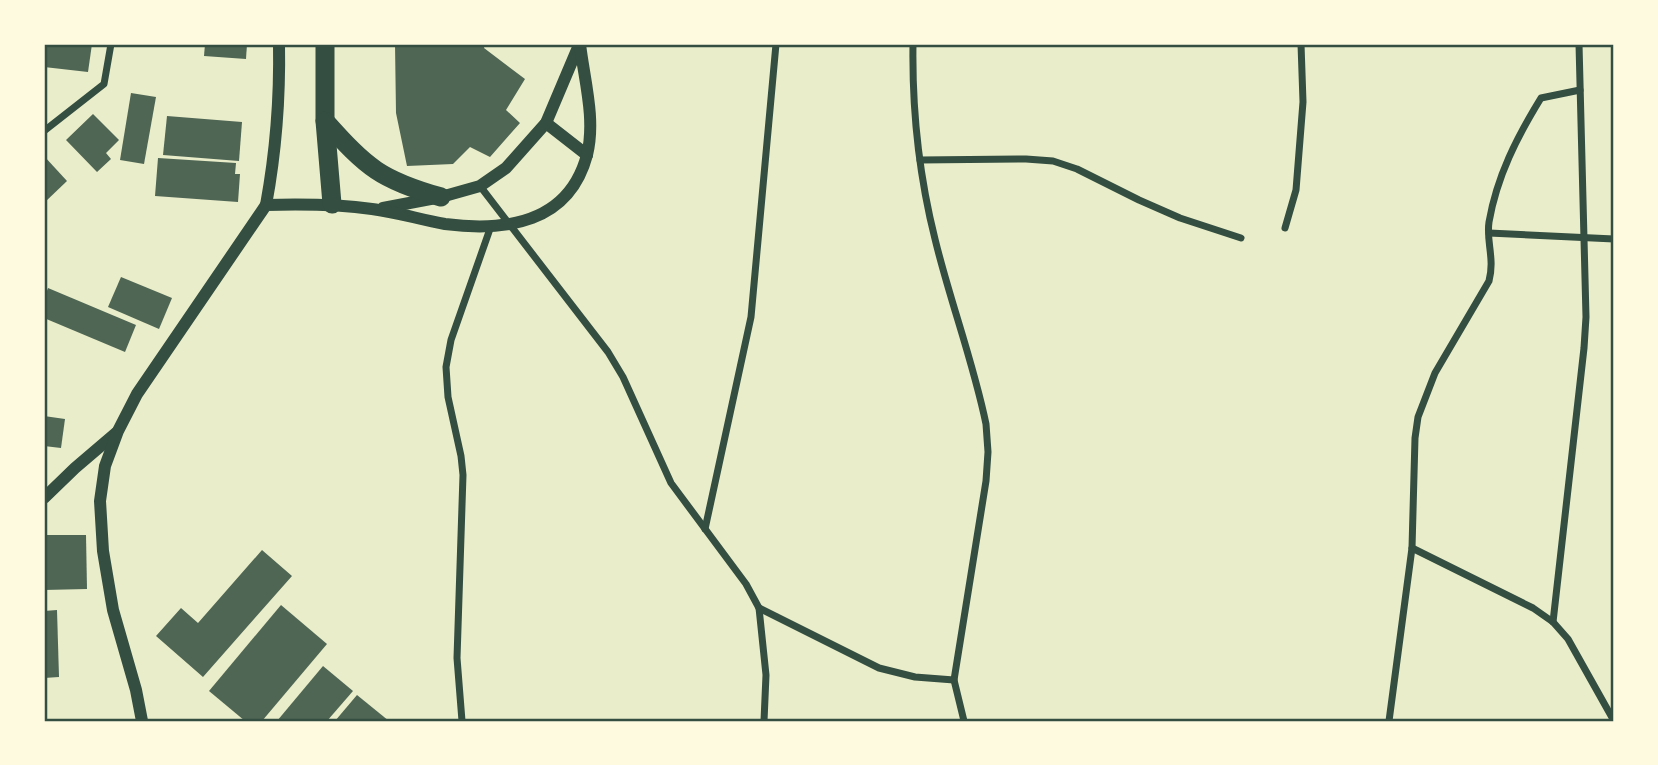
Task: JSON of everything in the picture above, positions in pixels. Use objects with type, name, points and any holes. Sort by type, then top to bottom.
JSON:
[{"type":"highway","points":[[324,44],[325,121],[332,204]]},
{"type":"highway","points":[[325,121],[372,170],[406,187],[441,197]]},
{"type":"street","points":[[44,131],[104,84],[111,44]]},
{"type":"street","points":[[142,721],[113,610],[101,531],[100,501],[105,466],[136,394],[266,205],[278,126],[279,44]]},
{"type":"street","points":[[266,205],[332,204],[376,209],[446,224],[512,225],[536,218],[558,206],[574,185],[587,155],[590,125],[580,44]]},
{"type":"street","points":[[376,209],[441,197],[480,186],[506,169],[546,123],[580,44]]},
{"type":"street","points":[[705,529],[751,317],[776,44]]},
{"type":"street","points":[[913,44],[912,89],[920,160],[935,239],[986,424],[986,481],[954,680],[964,721]]},
{"type":"street","points":[[1285,228],[1296,190],[1303,102],[1301,44]]},
{"type":"street","points":[[1553,622],[1584,348],[1579,44]]},
{"type":"street","points":[[1389,721],[1412,548],[1418,417],[1435,373],[1489,281],[1493,266],[1489,225],[1498,183],[1521,131],[1541,98],[1580,90]]},
{"type":"street","points":[[546,123],[587,155]]},
{"type":"street","points":[[920,160],[1053,161],[1077,169],[1180,218],[1241,238]]},
{"type":"street","points":[[480,186],[608,352],[623,377],[671,483],[746,584],[759,608],[766,675],[764,721]]},
{"type":"street","points":[[462,721],[457,658],[463,486],[461,456],[448,397],[446,367],[451,340],[492,225]]},
{"type":"street","points":[[1489,233],[1614,239]]},
{"type":"street","points":[[44,498],[118,431]]},
{"type":"street","points":[[1412,548],[1533,608],[1553,622],[1568,639],[1614,721]]},
{"type":"street","points":[[759,608],[879,668],[915,677],[954,680]]},
{"type":"building","points":[[44,44],[92,44],[88,72],[44,67]]},
{"type":"building","points":[[205,44],[247,44],[246,59],[204,56]]},
{"type":"building","points":[[395,44],[485,44],[484,48],[525,79],[506,110],[520,123],[490,157],[470,147],[453,164],[407,166],[396,113]]},
{"type":"building","points":[[131,93],[156,97],[144,164],[120,160]]},
{"type":"building","points":[[93,114],[119,140],[106,153],[111,159],[97,172],[66,140]]},
{"type":"building","points":[[167,116],[242,122],[239,161],[163,155]]},
{"type":"building","points":[[44,156],[67,181],[44,203]]},
{"type":"building","points":[[158,158],[236,163],[235,174],[240,174],[238,202],[155,196]]},
{"type":"building","points":[[121,277],[172,298],[159,329],[108,307]]},
{"type":"building","points":[[48,288],[136,325],[125,352],[44,318],[44,299]]},
{"type":"building","points":[[44,416],[65,419],[61,448],[44,446]]},
{"type":"building","points":[[44,535],[86,535],[87,589],[44,590]]},
{"type":"building","points":[[262,550],[292,576],[203,677],[156,636],[181,608],[198,623]]},
{"type":"building","points":[[281,605],[327,644],[262,721],[245,721],[209,691]]},
{"type":"building","points":[[57,610],[59,677],[44,678],[44,611]]},
{"type":"building","points":[[323,666],[353,691],[327,721],[277,721]]},
{"type":"building","points":[[357,695],[389,721],[335,721]]}]
